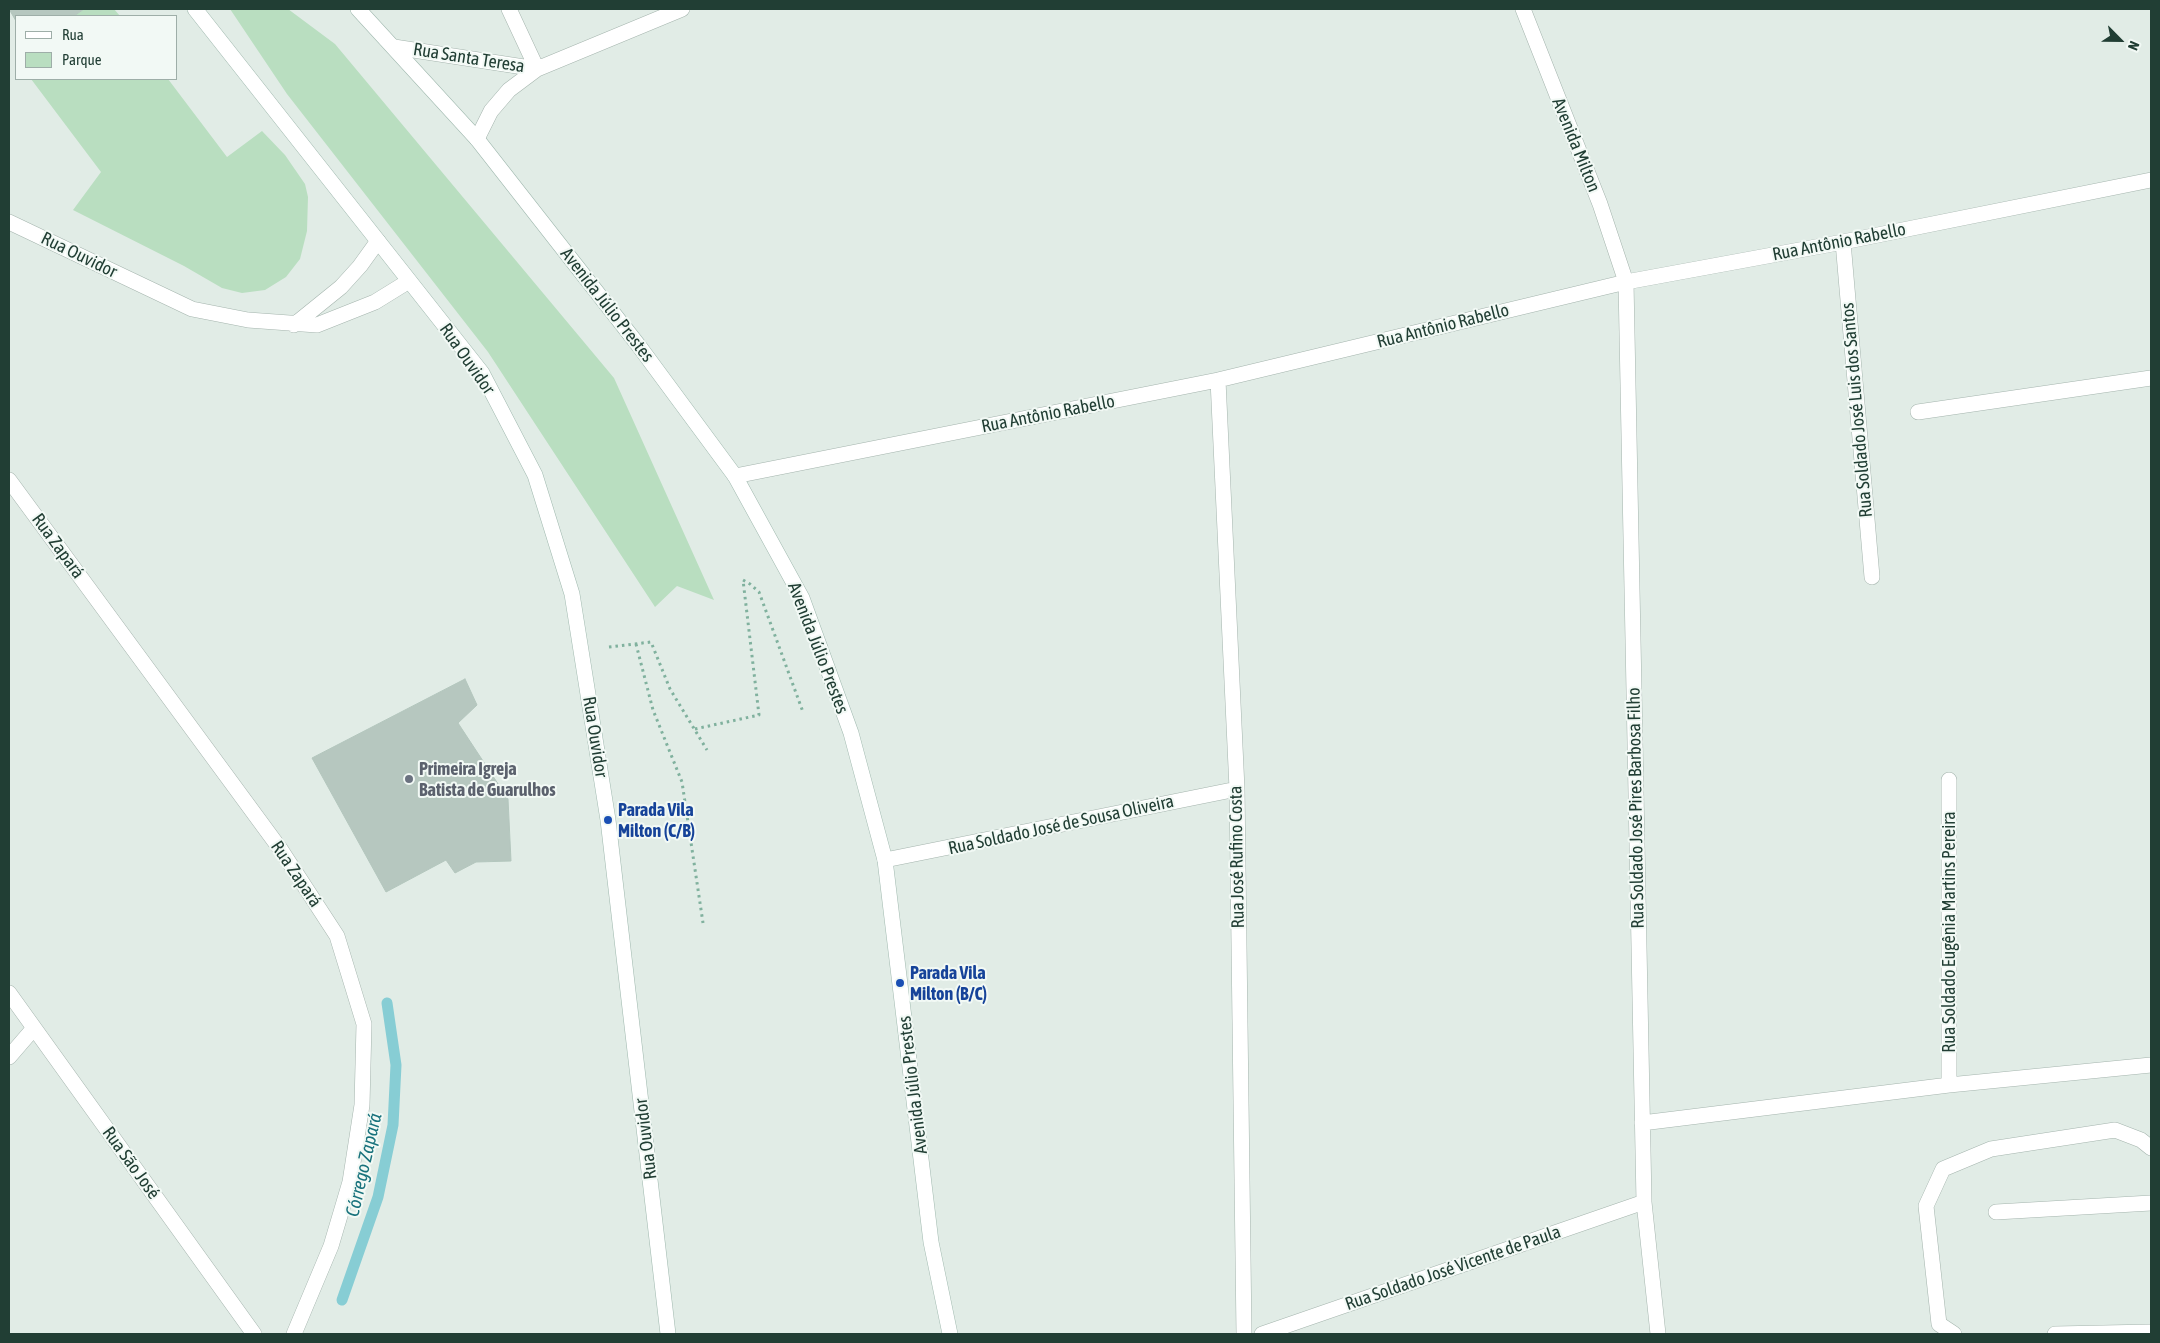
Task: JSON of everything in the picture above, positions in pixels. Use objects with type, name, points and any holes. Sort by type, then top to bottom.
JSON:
[{"type":"street","name":"Rua Ouvidor","points":[[195,9],[482,373],[535,475],[572,594],[608,820],[668,1334]]},
{"type":"street","name":"Avenida Júlio Prestes","points":[[358,9],[394,46],[477,139],[639,346],[735,476],[802,598],[851,733],[885,860],[932,1242],[950,1334]]},
{"type":"street","name":"Rua Santa Teresa","points":[[509,9],[537,69]]},
{"type":"street","points":[[477,139],[491,111],[509,90],[537,69],[682,9]]},
{"type":"street","name":"Avenida Milton","points":[[1523,9],[1600,204],[1626,282]]},
{"type":"street","name":"Rua Santa Teresa","points":[[394,46],[537,69]]},
{"type":"street","name":"Rua Antônio Rabello","points":[[735,476],[1218,380],[1626,282],[1843,242],[2151,180]]},
{"type":"street","name":"Rua Ouvidor","points":[[9,222],[192,309],[248,320],[294,325],[317,325],[375,302],[409,281]]},
{"type":"street","points":[[294,325],[341,287],[360,266],[378,241]]},
{"type":"street","name":"Rua Soldado José Luis dos Santos","points":[[1843,242],[1872,577]]},
{"type":"street","name":"Rua Soldado José Pires Barbosa Filho","points":[[1626,282],[1644,1202],[1658,1334]]},
{"type":"street","points":[[1918,412],[2151,378]]},
{"type":"street","name":"Rua José Rufino Costa","points":[[1218,380],[1237,789],[1244,1334]]},
{"type":"street","name":"Rua Zapará","points":[[9,480],[281,850],[337,936],[364,1024],[362,1105],[350,1182],[331,1246],[294,1334]]},
{"type":"street","name":"Rua Soldado Eugênia Martins Pereira","points":[[1949,780],[1949,1085]]},
{"type":"street","name":"Rua Soldado José de Sousa Oliveira","points":[[885,860],[1237,789]]},
{"type":"street","name":"Rua São José","points":[[9,992],[254,1334]]},
{"type":"street","points":[[9,1057],[34,1028]]},
{"type":"street","points":[[1642,1122],[1949,1085],[2151,1065]]},
{"type":"street","points":[[1954,1334],[1939,1324],[1926,1206],[1943,1169],[1991,1149],[2115,1130],[2141,1140],[2151,1148]]},
{"type":"street","name":"Rua Soldado José Vicente de Paula","points":[[1262,1334],[1644,1202]]},
{"type":"street","points":[[1996,1212],[2151,1202]]},
{"type":"street","points":[[2055,1334],[2151,1332]]},
{"type":"path","points":[[695,730],[759,715],[742,580],[759,592],[803,712]]},
{"type":"path","points":[[581,650],[651,642],[670,689],[707,750]]},
{"type":"path","points":[[636,644],[653,710],[682,782],[703,923]]},
{"type":"green space","points":[[84,9],[114,9],[119,15],[75,15]]},
{"type":"green space","points":[[230,9],[288,9],[335,44],[614,378],[714,600],[677,586],[655,607],[488,352],[287,94]]},
{"type":"green space","points":[[32,80],[169,80],[227,157],[262,131],[285,155],[305,184],[308,197],[307,231],[300,259],[286,277],[265,290],[242,293],[222,288],[184,266],[73,210],[101,172]]},
{"type":"building","points":[[9,9],[84,9],[75,15],[15,15],[15,19]]},
{"type":"building","name":"Primeira Igreja Batista de Guarulhos","points":[[465,679],[477,705],[458,723],[508,799],[511,861],[476,862],[455,873],[446,860],[386,892],[312,758]]},
{"type":"waterway","name":"Córrego Zapará","points":[[342,1300],[378,1197],[393,1125],[396,1065],[387,1003]]},
{"type":"place","name":"Primeira Igreja Batista de Guarulhos","points":[[409,779]]},
{"type":"place","name":"Parada Vila Milton (C/B)","points":[[608,820]]},
{"type":"place","name":"Parada Vila Milton (B/C)","points":[[900,983]]}]
